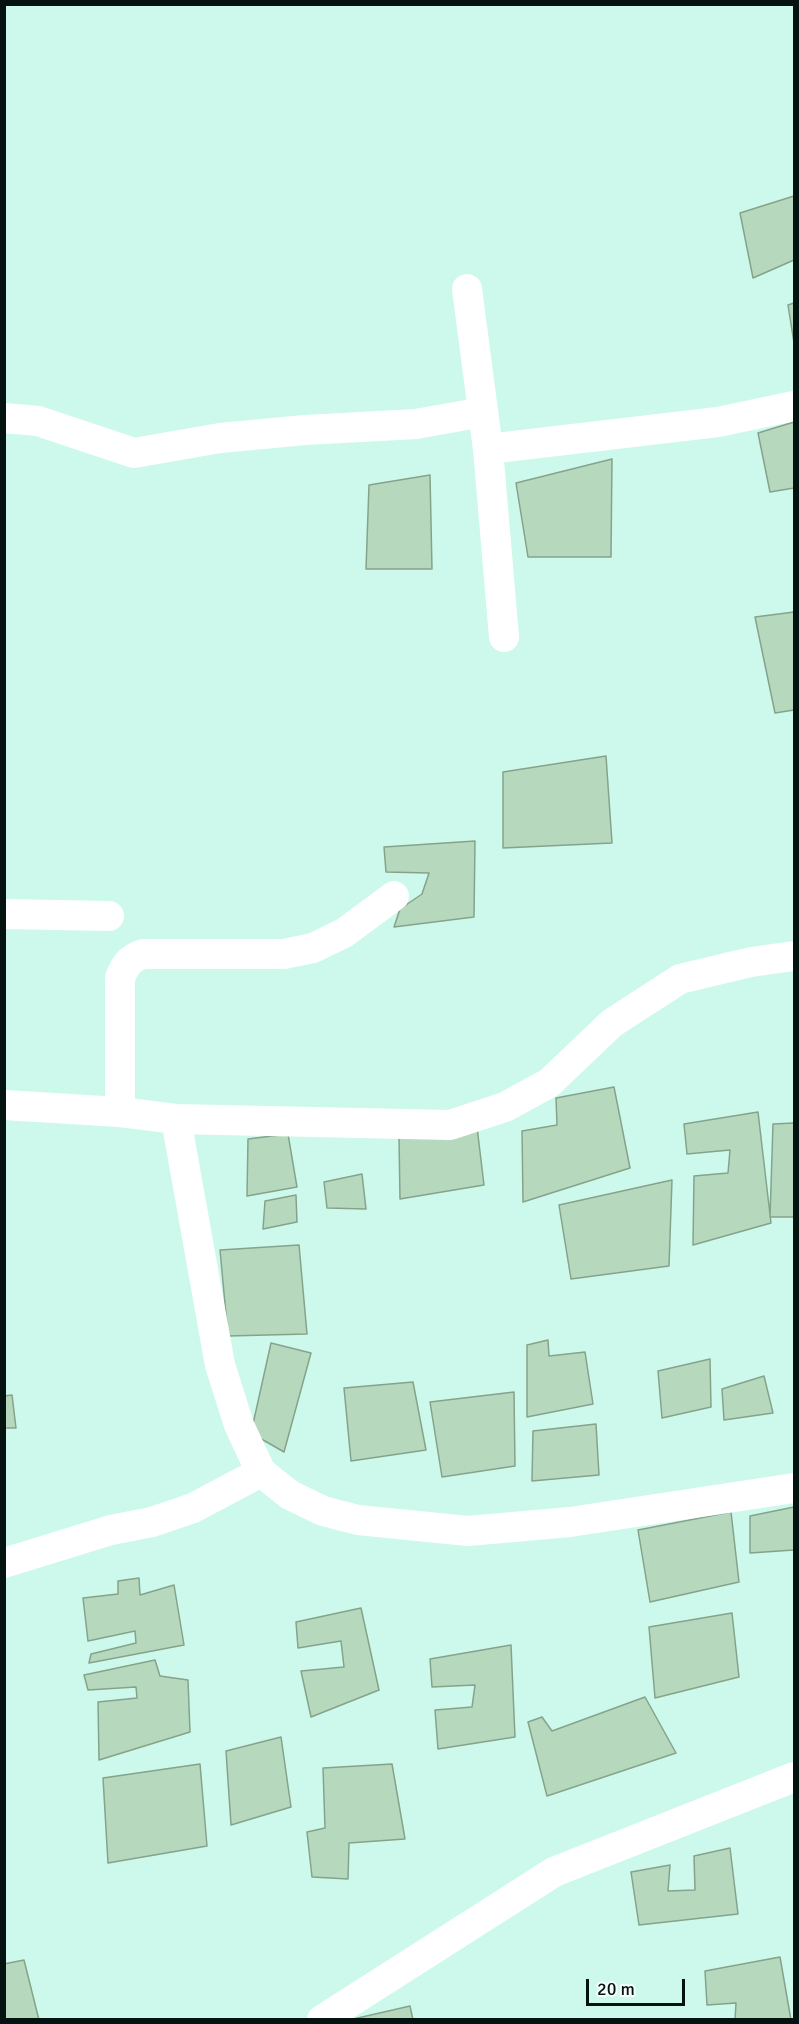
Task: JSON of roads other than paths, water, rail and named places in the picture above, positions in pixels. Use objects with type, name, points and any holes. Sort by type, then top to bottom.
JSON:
[{"type":"street","points":[[467,289],[488,449],[504,637]]},
{"type":"street","points":[[488,449],[718,422],[795,406]]},
{"type":"street","points":[[4,418],[38,421],[134,453],[220,438],[304,430],[416,424],[483,412]]},
{"type":"street","points":[[120,1112],[120,978],[125,965],[135,957],[143,954],[284,954],[314,948],[344,933],[394,896]]},
{"type":"street","points":[[4,914],[109,916]]},
{"type":"street","points":[[4,1105],[120,1112],[176,1119],[450,1125],[505,1107],[549,1083],[612,1023],[680,979],[751,962],[795,956]]},
{"type":"street","points":[[176,1119],[220,1365],[239,1425],[261,1472],[290,1495],[323,1510],[358,1520],[468,1531],[570,1522],[795,1488]]},
{"type":"street","points":[[4,1563],[111,1530],[152,1522],[193,1508],[261,1472]]},
{"type":"street","points":[[322,2019],[554,1872],[795,1777]]}]
